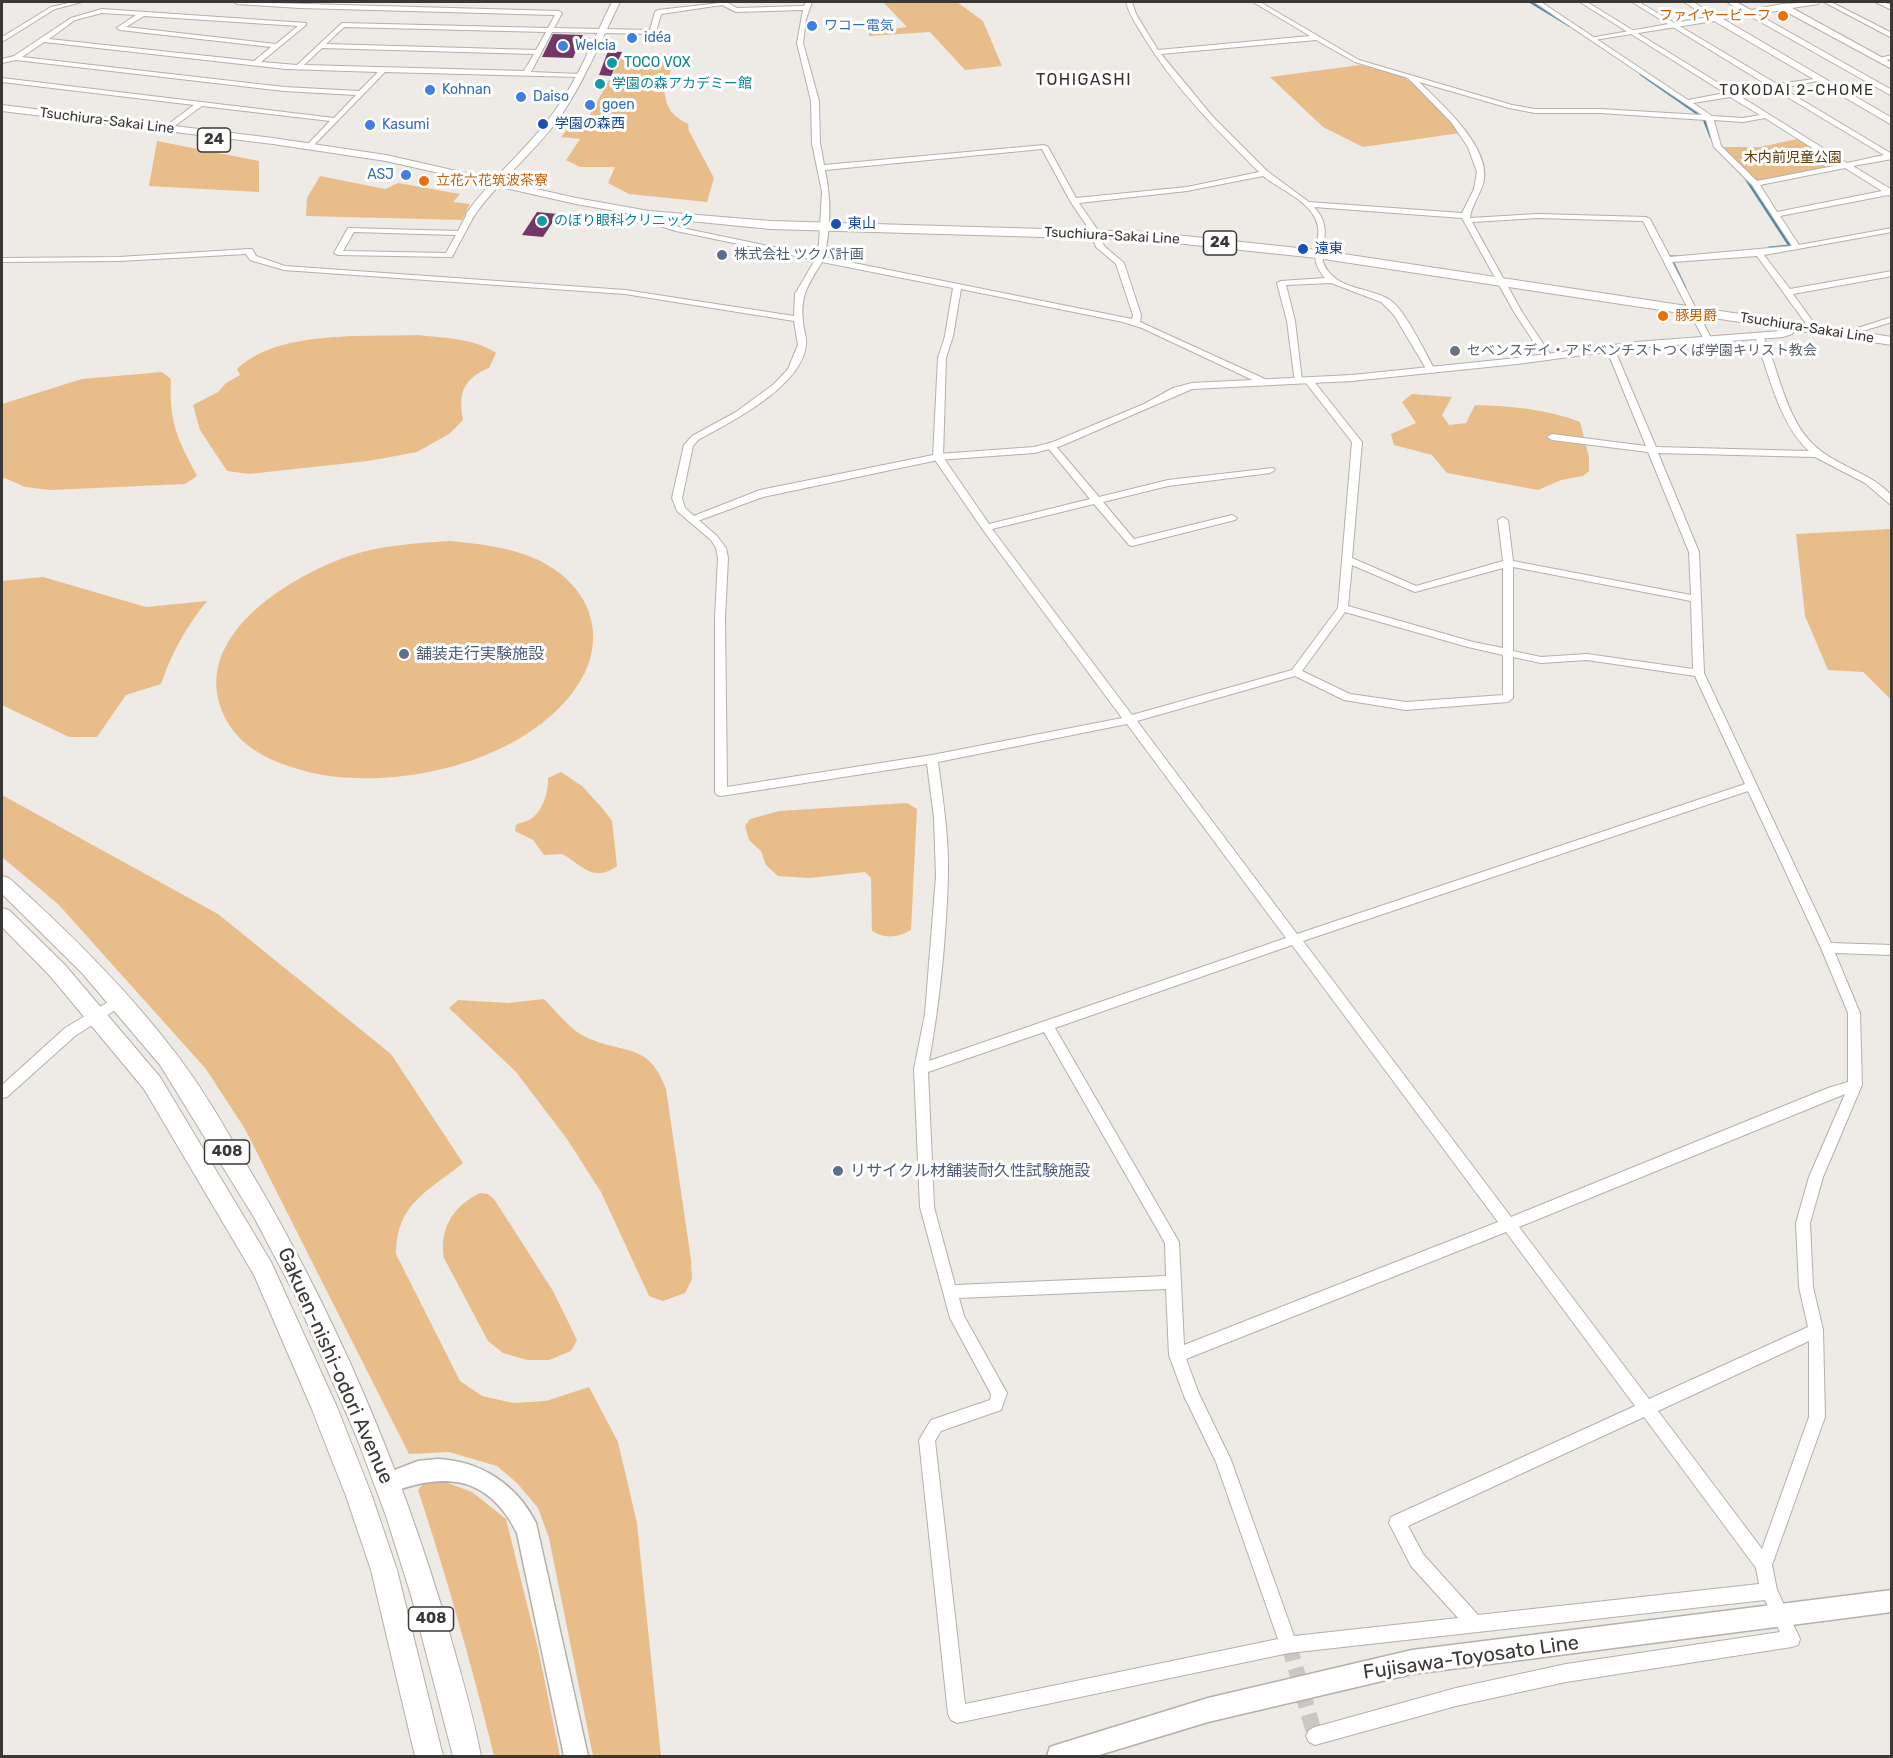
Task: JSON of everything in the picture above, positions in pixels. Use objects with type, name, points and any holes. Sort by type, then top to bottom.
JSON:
[{"type":"highway","name":"Gakuen-nishi-odori Avenue","points":[[2,883],[44,920],[169,1061],[243,1177],[288,1256],[351,1392],[387,1483],[435,1632],[468,1756]]},
{"type":"highway","name":"Gakuen-nishi-odori Avenue","points":[[2,915],[97,1014],[152,1083],[263,1269],[324,1407],[359,1496],[384,1570],[429,1756]]},
{"type":"main road","name":"Tsuchiura-Sakai Line","points":[[2,108],[311,146],[426,166],[495,181],[543,195],[649,214],[704,220],[825,226],[1094,234],[1197,240],[1317,254],[1892,341]]},
{"type":"main road","name":"Tsuchiura-Sakai Line","points":[[2,114],[426,166]]},
{"type":"main road","points":[[387,1483],[414,1473],[437,1468],[461,1471],[494,1488],[509,1500],[521,1515],[528,1531],[576,1756]]},
{"type":"main road","name":"Fujisawa-Toyosato Line","points":[[1059,1756],[1208,1710],[1412,1662],[1892,1601]]},
{"type":"street","points":[[2,40],[53,8],[79,2]]},
{"type":"street","points":[[237,2],[559,13],[526,74]]},
{"type":"street","points":[[457,10],[462,2]]},
{"type":"street","points":[[460,233],[352,225],[338,253],[449,255],[471,214],[495,181],[532,145],[554,119],[616,2]]},
{"type":"street","points":[[298,68],[342,25],[653,32],[658,12],[723,2],[736,10],[807,5],[800,44],[815,101],[816,143],[826,192],[825,226],[819,260],[799,294],[798,319],[802,345],[792,370],[777,386],[757,401],[695,438],[689,446],[677,498],[680,509],[714,538],[721,548],[723,558],[720,618],[721,792],[932,759],[1130,720],[1296,672],[1343,608],[1357,442],[1303,381],[1281,283],[1333,280]]},
{"type":"street","points":[[1129,2],[1133,14],[1156,52],[1210,119],[1264,173],[1315,212],[1321,222],[1317,254],[1326,276],[1390,304],[1431,370]]},
{"type":"street","points":[[1256,2],[1357,61],[1524,110],[1600,111],[1743,120],[1766,116]]},
{"type":"street","points":[[1537,2],[1709,117],[1718,147],[1755,184],[1797,248]]},
{"type":"street","points":[[1583,2],[1890,193]]},
{"type":"street","points":[[1635,2],[1891,156]]},
{"type":"street","points":[[1688,2],[1892,122]]},
{"type":"street","points":[[1731,2],[1892,94]]},
{"type":"street","points":[[1774,2],[1892,67]]},
{"type":"street","points":[[1594,38],[1815,2]]},
{"type":"street","points":[[1827,2],[1892,36]]},
{"type":"street","points":[[1878,2],[1892,8]]},
{"type":"street","points":[[16,58],[73,19],[102,12],[304,24],[255,64]]},
{"type":"street","points":[[142,14],[120,28],[278,46]]},
{"type":"street","points":[[1156,52],[1316,38]]},
{"type":"street","points":[[42,40],[298,68],[578,75]]},
{"type":"street","points":[[321,46],[538,52]]},
{"type":"street","points":[[1878,59],[1892,57]]},
{"type":"street","points":[[2,61],[16,58],[284,90],[361,93]]},
{"type":"street","points":[[311,146],[382,71]]},
{"type":"street","points":[[1410,77],[1443,109],[1463,133],[1476,158],[1481,172],[1477,191],[1466,218]]},
{"type":"street","points":[[1687,102],[1820,79]]},
{"type":"street","points":[[2,80],[336,120]]},
{"type":"street","points":[[169,128],[200,104]]},
{"type":"street","points":[[821,168],[1044,147],[1100,247],[1120,263],[1137,315],[1135,323]]},
{"type":"street","points":[[1755,184],[1891,156]]},
{"type":"street","points":[[1074,201],[1186,189],[1264,173]]},
{"type":"street","points":[[1776,215],[1890,193]]},
{"type":"street","points":[[1306,204],[1466,218],[1538,216],[1646,219],[1671,260],[1707,338]]},
{"type":"street","points":[[649,214],[655,222],[665,225],[819,260],[1135,323],[1262,381]]},
{"type":"street","points":[[1466,218],[1548,357]]},
{"type":"street","points":[[1671,260],[1797,248],[1892,230]]},
{"type":"street","points":[[2,260],[119,259],[249,251],[253,258],[284,268],[625,292],[798,319]]},
{"type":"street","points":[[1759,253],[1815,330]]},
{"type":"street","points":[[1788,292],[1892,273]]},
{"type":"street","points":[[957,287],[949,336],[942,358],[938,457],[986,528],[1293,940],[1764,1565],[1769,1591],[1792,1639],[1566,1673],[1456,1697],[1315,1736]]},
{"type":"street","points":[[1843,334],[1892,319]]},
{"type":"street","points":[[692,519],[760,494],[938,457],[1034,450],[1051,446],[1148,406],[1177,390],[1192,386],[1262,381],[1303,381],[1431,370],[1707,338],[1784,334],[1791,326]]},
{"type":"street","points":[[1759,336],[1780,391],[1802,438],[1819,454],[1884,492],[1892,503]]},
{"type":"street","points":[[1610,348],[1694,552],[1699,673],[1827,948],[1854,1013],[1855,1085],[1816,1177],[1803,1223],[1806,1287],[1816,1330],[1817,1417],[1764,1565]]},
{"type":"street","points":[[1552,437],[1652,450],[1819,454]]},
{"type":"street","points":[[1051,446],[1132,543],[1232,518]]},
{"type":"street","points":[[986,528],[1168,483],[1270,470]]},
{"type":"street","points":[[1296,672],[1348,697],[1406,706],[1508,698],[1510,653],[1508,563],[1503,520]]},
{"type":"street","points":[[1347,559],[1414,589],[1508,563],[1696,598]]},
{"type":"street","points":[[1343,608],[1472,645],[1541,660],[1587,657],[1699,673]]},
{"type":"street","points":[[932,759],[940,818],[942,876],[930,1014],[921,1069],[927,1207],[957,1318],[999,1393],[996,1405],[936,1425],[927,1440],[957,1714],[1289,1645],[1769,1591]]},
{"type":"street","points":[[921,1069],[1293,940],[1751,786]]},
{"type":"street","points":[[1827,948],[1892,950]]},
{"type":"street","points":[[2,1093],[70,1032],[118,1001]]},
{"type":"street","points":[[1047,1026],[1172,1242],[1177,1355],[1192,1396],[1223,1460],[1289,1645]]},
{"type":"street","points":[[1177,1355],[1508,1225],[1822,1096],[1855,1085]]},
{"type":"street","points":[[949,1292],[1173,1282]]},
{"type":"street","points":[[1475,1624],[1417,1560],[1397,1523],[1816,1330]]},
{"type":"street","points":[[359,1496],[387,1483]]},
{"type":"green space","points":[[883,2],[957,2],[983,21],[1002,66],[965,70],[930,32],[869,36],[869,32],[907,27]]},
{"type":"green space","points":[[674,53],[670,74],[663,82],[665,97],[672,112],[688,124],[689,131],[714,178],[707,202],[629,194],[608,183],[615,167],[580,167],[566,160],[580,139],[561,137],[570,126],[588,118],[622,57]]},
{"type":"green space","points":[[1360,65],[1403,76],[1424,93],[1460,133],[1363,147],[1323,127],[1270,77]]},
{"type":"green space","name":"木内前児童公園","points":[[1802,138],[1846,165],[1755,184],[1718,147],[1760,147]]},
{"type":"green space","points":[[157,141],[259,161],[259,192],[149,186]]},
{"type":"green space","points":[[320,176],[385,189],[398,183],[460,194],[453,202],[470,204],[462,220],[306,216],[307,198]]},
{"type":"green space","points":[[417,335],[478,344],[496,353],[489,368],[473,377],[464,388],[461,402],[463,420],[449,434],[417,452],[368,461],[249,474],[227,471],[200,430],[193,405],[218,392],[226,383],[240,375],[237,369],[254,356],[275,348],[322,338]]},
{"type":"green space","points":[[162,372],[171,379],[173,419],[184,451],[197,476],[185,484],[50,490],[25,487],[5,478],[2,479],[2,404],[82,379]]},
{"type":"green space","points":[[1412,394],[1452,397],[1442,415],[1449,425],[1466,423],[1475,405],[1528,409],[1580,422],[1589,457],[1589,471],[1583,476],[1561,480],[1538,490],[1447,473],[1432,455],[1394,445],[1391,434],[1416,423],[1402,402]]},
{"type":"green space","points":[[1892,529],[1891,700],[1863,672],[1828,670],[1805,616],[1796,534]]},
{"type":"green space","points":[[451,541],[505,549],[536,559],[556,571],[572,585],[584,601],[591,618],[593,637],[591,657],[583,677],[570,696],[547,719],[520,738],[490,753],[457,765],[423,773],[389,777],[355,778],[323,775],[298,769],[259,753],[238,736],[230,726],[218,696],[218,668],[228,643],[246,619],[295,581],[349,556],[387,547]]},
{"type":"green space","points":[[43,577],[146,607],[207,601],[180,640],[161,684],[126,695],[97,737],[69,737],[2,705],[2,581]]},
{"type":"green space","points":[[561,772],[582,786],[612,821],[617,866],[609,871],[594,873],[562,854],[544,855],[533,840],[515,831],[516,825],[529,820],[538,813],[546,795],[548,778]]},
{"type":"green space","points":[[2,795],[218,914],[391,1054],[463,1163],[426,1191],[408,1211],[397,1237],[396,1254],[460,1381],[482,1396],[513,1403],[546,1401],[589,1387],[618,1442],[637,1523],[661,1756],[593,1756],[549,1538],[538,1508],[517,1483],[497,1466],[449,1452],[409,1454],[245,1129],[206,1069],[58,904],[2,857]]},
{"type":"green space","points":[[907,803],[917,809],[911,930],[897,936],[882,935],[872,931],[871,878],[865,872],[809,878],[778,876],[766,865],[761,851],[749,840],[745,826],[750,819],[779,811]]},
{"type":"green space","points":[[544,999],[583,1036],[645,1057],[660,1075],[666,1089],[691,1260],[692,1279],[685,1293],[663,1301],[649,1296],[601,1192],[567,1139],[516,1072],[449,1008],[458,1000],[508,1003]]},
{"type":"green space","points":[[480,1193],[488,1194],[494,1199],[553,1291],[577,1340],[571,1351],[549,1360],[527,1360],[503,1353],[488,1341],[444,1258],[443,1247],[450,1219],[470,1198]]},
{"type":"green space","points":[[426,1481],[445,1482],[472,1492],[506,1519],[539,1653],[560,1756],[494,1756],[459,1622],[418,1490]]},
{"type":"building","name":"Welcia","points":[[553,34],[583,35],[573,58],[542,57]]},
{"type":"building","points":[[608,51],[622,52],[611,76],[599,75]]},
{"type":"building","name":"のぼり眼科クリニック","points":[[537,212],[558,214],[543,237],[522,235]]},
{"type":"waterway","points":[[1531,2],[1569,25]]},
{"type":"waterway","points":[[1641,74],[1700,115]]},
{"type":"waterway","points":[[1704,119],[1711,137]]},
{"type":"waterway","points":[[1745,177],[1790,246],[1769,248]]},
{"type":"waterway","points":[[1677,257],[1670,257],[1685,288]]},
{"type":"tunnel","points":[[1289,1645],[1315,1736]]},
{"type":"place","name":"ファイヤービーフ","points":[[1783,16]]},
{"type":"place","name":"ワコー電気","points":[[812,26]]},
{"type":"place","name":"idéa","points":[[632,38]]},
{"type":"place","name":"Welcia","points":[[563,46]]},
{"type":"place","name":"TOCO VOX","points":[[612,63]]},
{"type":"place","name":"学園の森アカデミー館","points":[[600,84]]},
{"type":"place","name":"Kohnan","points":[[430,90]]},
{"type":"place","name":"Daiso","points":[[521,97]]},
{"type":"place","name":"goen","points":[[590,105]]},
{"type":"place","name":"学園の森西","points":[[543,124]]},
{"type":"place","name":"Kasumi","points":[[370,125]]},
{"type":"place","name":"ASJ","points":[[406,175]]},
{"type":"place","name":"立花六花筑波茶寮","points":[[424,181]]},
{"type":"place","name":"のぼり眼科クリニック","points":[[542,221]]},
{"type":"place","name":"東山","points":[[836,224]]},
{"type":"place","name":"遠東","points":[[1303,249]]},
{"type":"place","name":"株式会社 ツクバ計画","points":[[722,255]]},
{"type":"place","name":"豚男爵","points":[[1663,316]]},
{"type":"place","name":"セベンスデイ・アドベンチストつくば学園キリスト教会","points":[[1455,351]]},
{"type":"place","name":"舗装走行実験施設","points":[[404,654]]},
{"type":"place","name":"リサイクル材舗装耐久性試験施設","points":[[838,1171]]},
{"type":"district","name":"TOHIGASHI","points":[[1084,80]]},
{"type":"district","name":"TOKODAI 2-CHOME","points":[[1797,91]]}]
